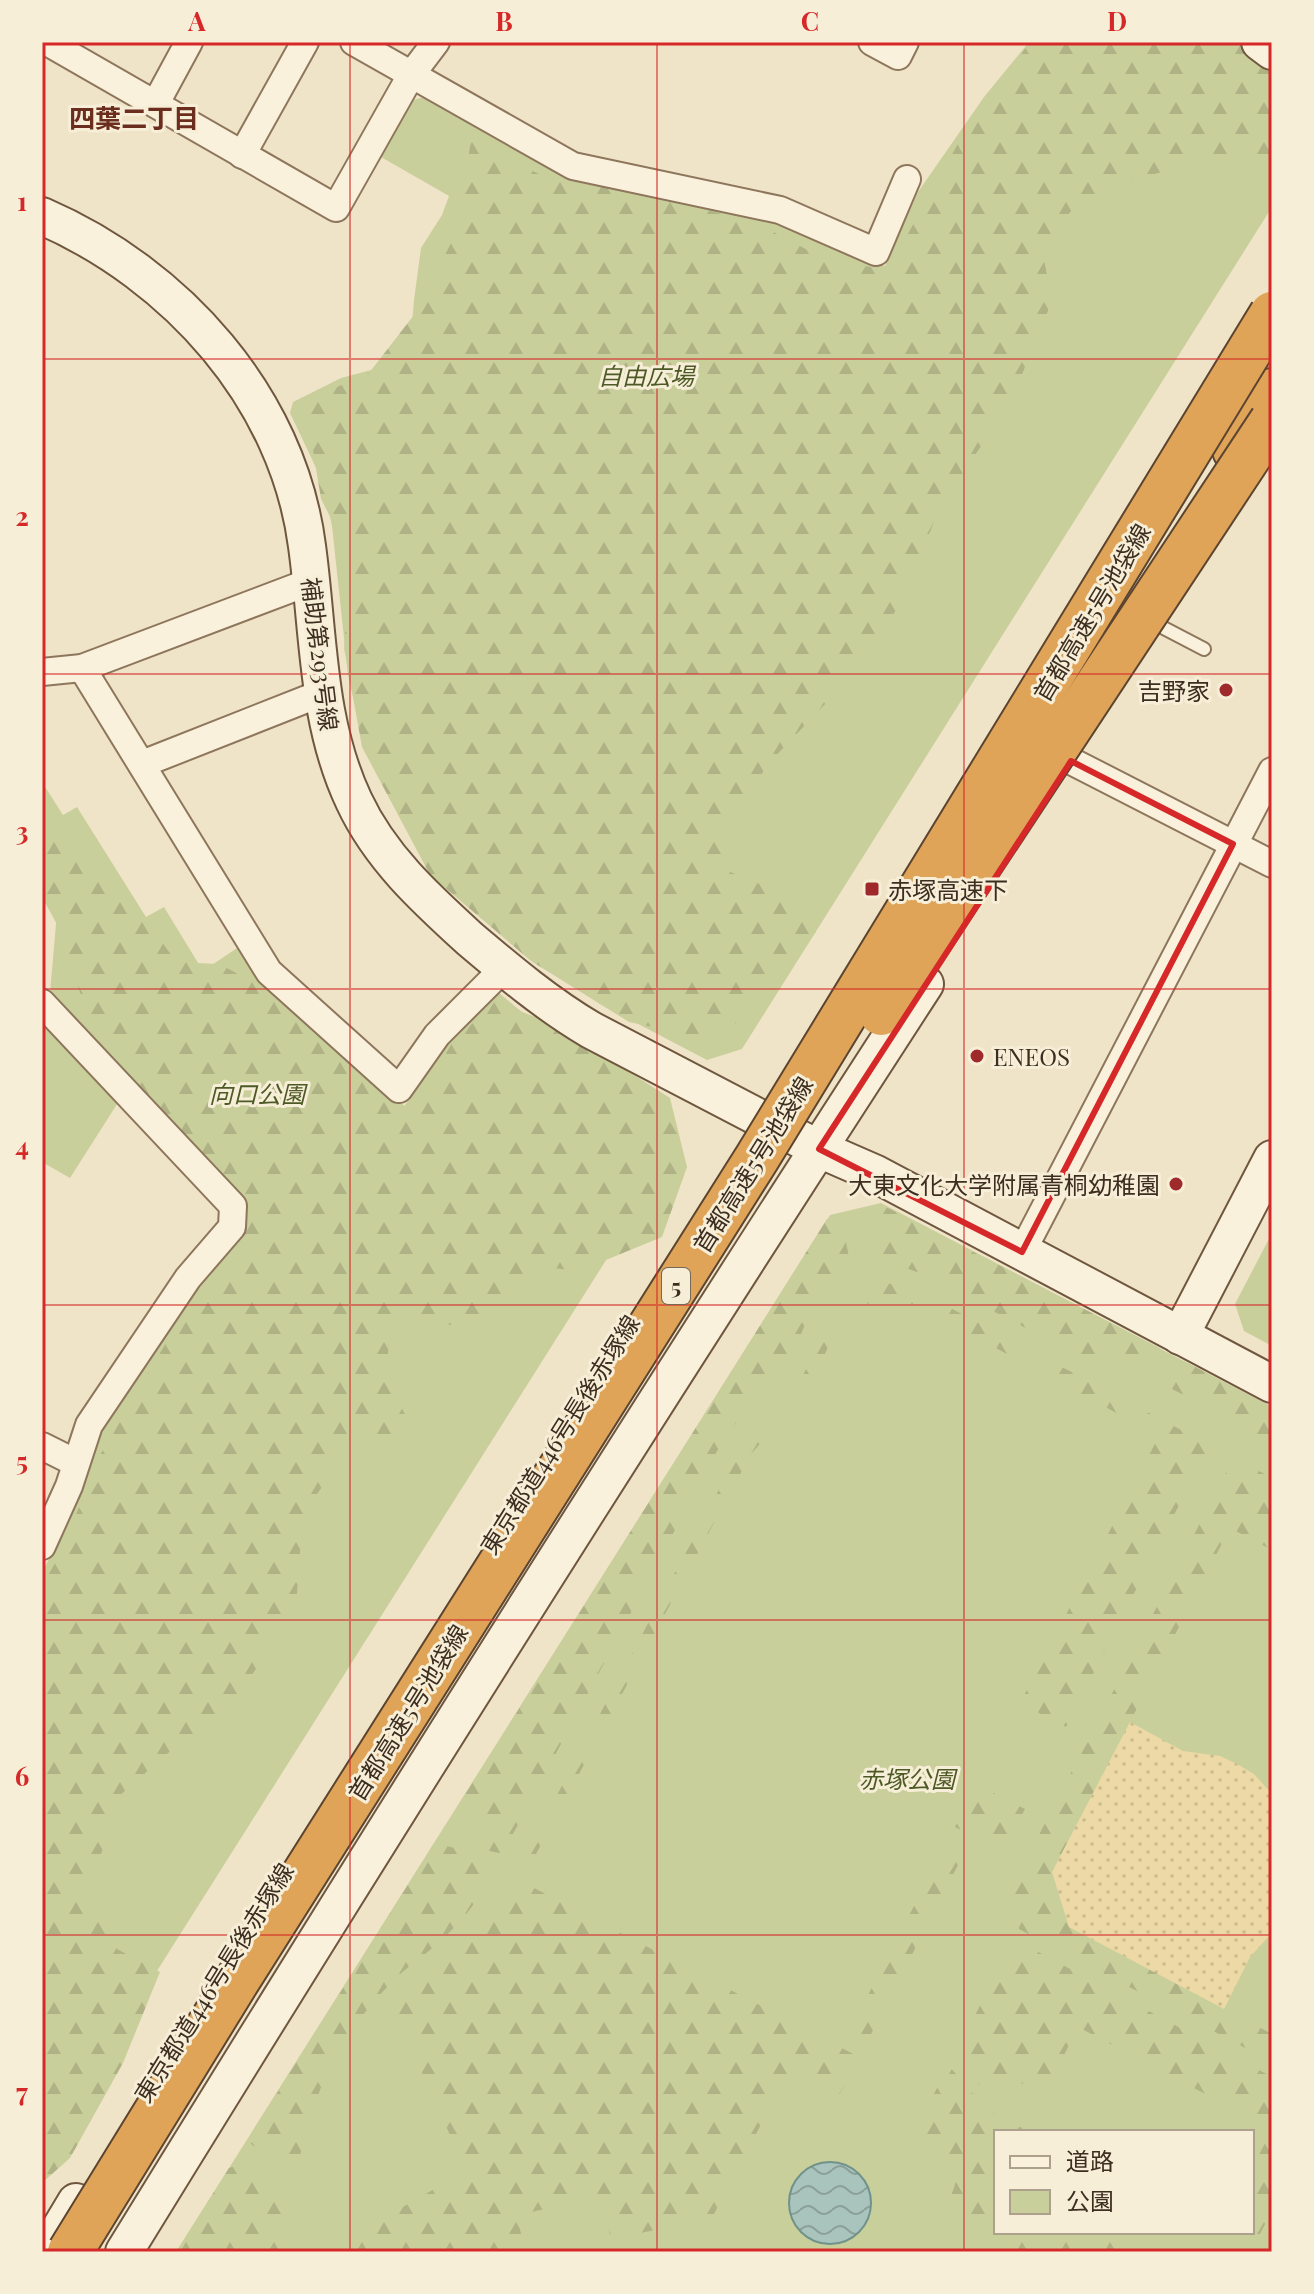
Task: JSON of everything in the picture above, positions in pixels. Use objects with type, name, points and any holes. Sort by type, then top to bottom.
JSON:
[{"type":"highway","name":"首都高速5号池袋線","points":[[95,2252],[261,1981],[777,1172],[887,976],[1272,314]]},
{"type":"highway","points":[[887,976],[1272,345]]},
{"type":"highway","points":[[887,976],[1272,391]]},
{"type":"highway","name":"首都高速5号池袋線","points":[[70,2252],[235,1984],[740,1184],[1272,421]]},
{"type":"main road","points":[[1260,42],[1272,51]]},
{"type":"main road","name":"補助第293号線","points":[[42,216],[111,252],[189,315],[227,360],[262,413],[300,504],[312,581],[322,693],[331,740],[341,772],[370,832],[408,881],[504,968],[557,1010],[591,1030],[819,1149],[874,1173],[1272,1384]]},
{"type":"main road","name":"東京都道446号長後赤塚線","points":[[46,2252],[226,1959],[759,1117],[1272,289]]},
{"type":"main road","points":[[124,2252],[282,1995],[819,1149],[1272,449]]},
{"type":"main road","points":[[1180,1336],[1272,1159]]},
{"type":"street","points":[[47,42],[74,49],[156,103],[336,208],[411,75],[436,42]]},
{"type":"street","points":[[156,103],[189,42]]},
{"type":"street","points":[[242,155],[305,42]]},
{"type":"street","points":[[354,42],[573,166],[780,210],[876,252],[907,179]]},
{"type":"street","points":[[872,42],[898,56],[905,42]]},
{"type":"street","points":[[42,672],[82,668],[312,581]]},
{"type":"street","points":[[82,668],[269,972],[399,1089],[437,1035],[504,968]]},
{"type":"street","points":[[142,764],[322,693]]},
{"type":"street","points":[[1071,761],[1272,864]]},
{"type":"street","points":[[1022,1252],[1272,771]]},
{"type":"street","points":[[42,1003],[233,1206],[232,1227],[188,1278],[89,1425],[69,1486],[42,1546]]},
{"type":"street","points":[[42,1446],[76,1463]]},
{"type":"lane","points":[[1158,625],[1204,649]]},
{"type":"highlighted area","points":[[1071,761],[1233,844],[1022,1252],[819,1149]]},
{"type":"green space","name":"自由広場","points":[[1029,42],[1223,42],[1272,82],[1272,207],[742,1049],[707,1060],[600,1004],[559,976],[362,736],[348,675],[332,526],[318,472],[290,413],[293,402],[341,378],[409,360],[421,248],[442,215],[449,196],[381,157],[413,100],[424,97],[564,175],[794,226],[885,266],[918,192],[984,97]]},
{"type":"green space","name":"自由広場","points":[[1030,42],[1242,42],[1272,68],[1272,172],[1233,153],[1147,176],[1074,208],[1041,244],[1052,301],[1009,406],[943,501],[899,605],[864,663],[770,762],[728,821],[718,867],[806,903],[816,932],[720,1041],[629,1022],[531,961],[430,875],[362,747],[344,648],[351,558],[321,499],[305,401],[369,373],[417,311],[457,231],[471,140],[541,175],[672,200],[758,224],[834,264],[889,268],[965,131]]},
{"type":"green space","name":"向口公園","points":[[42,782],[63,815],[77,807],[146,917],[164,907],[203,971],[240,946],[401,1111],[445,1047],[499,993],[680,1143],[42,2153],[42,1573],[79,1498],[98,1432],[198,1287],[256,1219],[50,993],[58,901],[42,899]]},
{"type":"green space","name":"向口公園","points":[[42,831],[65,834],[119,881],[176,962],[219,964],[272,992],[412,1112],[452,1043],[495,1002],[541,1019],[670,1098],[687,1167],[662,1237],[579,1271],[544,1267],[500,1315],[443,1326],[393,1313],[385,1377],[414,1431],[353,1444],[312,1501],[300,1551],[296,1607],[226,1715],[184,1739],[118,1797],[87,1902],[117,1949],[160,1972],[123,2063],[70,2158],[42,2183],[42,1587],[64,1546],[97,1460],[166,1343],[243,1249],[242,1193],[149,1097],[89,1020],[60,930],[42,897]]},
{"type":"green space","points":[[42,1020],[119,1101],[70,1178],[42,1162]]},
{"type":"green space","name":"赤塚公園","points":[[881,1203],[1272,1407],[1272,2252],[176,2252],[830,1215]]},
{"type":"green space","points":[[884,1206],[1160,1348],[1146,1375],[1112,1358],[1105,1369],[917,1272],[884,1260],[874,1217],[877,1209]]},
{"type":"green space","points":[[832,1217],[842,1223],[849,1257],[847,1267],[815,1302],[779,1378],[747,1409],[724,1438],[505,1849],[501,1853],[489,1850],[478,1826],[458,1806],[827,1219]]},
{"type":"green space","points":[[1272,1233],[1272,1346],[1244,1331],[1235,1304]]},
{"type":"green space","points":[[885,1283],[911,1287],[1207,1446],[1066,1727],[1020,1703],[1159,1436],[918,1306],[895,1300],[870,1303],[846,1318],[830,1342],[805,1395],[751,1454],[529,1867],[521,1863],[741,1448],[792,1392],[836,1309],[863,1289]]},
{"type":"green space","points":[[1184,1361],[1272,1407],[1272,1458],[1242,1443],[1249,1428],[1170,1388]]},
{"type":"green space","points":[[1237,1463],[1246,1464],[1272,1478],[1272,1550],[1230,1528],[1052,1873],[1069,1927],[1272,2034],[1272,2062],[1019,1929],[1010,1891],[1229,1467]]},
{"type":"green space","points":[[978,1785],[1025,1809],[1008,1841],[1001,1847],[992,1846],[955,1827]]},
{"type":"green space","points":[[947,1842],[960,1849],[961,1859],[871,2034],[860,2038],[849,2032]]},
{"type":"green space","points":[[433,1845],[450,1847],[477,1859],[488,1872],[490,1880],[455,1926],[396,1978],[350,2032],[320,2090],[300,2155],[288,2162],[269,2156],[251,2144],[250,2136]]},
{"type":"green space","points":[[513,1877],[859,2057],[839,2095],[808,2082],[793,2084],[777,2094],[714,2214],[704,2220],[611,2239],[601,2197],[517,2215],[525,2252],[344,2252],[338,2244],[466,2171],[392,2005],[465,1946],[498,1903]]},
{"type":"green space","points":[[1029,1947],[1272,2077],[1272,2129],[1078,2027],[1044,2095],[1007,2076],[992,2099],[954,2055],[1010,1949]]},
{"type":"green space","points":[[949,2066],[987,2110],[1022,2128],[994,2130],[994,2199],[976,2232],[942,2214],[955,2185],[955,2164],[942,2147],[914,2131]]},
{"type":"green space","points":[[1272,2130],[1272,2211],[1253,2247],[1228,2234],[1254,2234],[1254,2164]]},
{"type":"green space","points":[[235,2166],[247,2171],[277,2194],[288,2218],[289,2252],[176,2252],[229,2168]]},
{"type":"green space","points":[[994,2224],[994,2234],[1112,2234],[1146,2252],[1014,2252],[987,2238]]},
{"type":"sand","points":[[1130,1722],[1183,1751],[1220,1756],[1237,1764],[1254,1774],[1272,1794],[1272,1933],[1250,1957],[1224,2009],[1069,1927],[1052,1872]]},
{"type":"water","points":[[830,2162],[846,2165],[859,2174],[868,2187],[871,2203],[868,2219],[859,2232],[846,2241],[830,2244],[814,2241],[801,2232],[792,2219],[789,2203],[792,2187],[801,2174],[814,2165]]},
{"type":"place","name":"吉野家","points":[[1226,690]]},
{"type":"place","name":"赤塚高速下","points":[[872,889]]},
{"type":"place","name":"ENEOS","points":[[977,1056]]},
{"type":"place","name":"大東文化大学附属青桐幼稚園","points":[[1176,1184]]},
{"type":"district","name":"四葉二丁目","points":[[134,117]]}]
